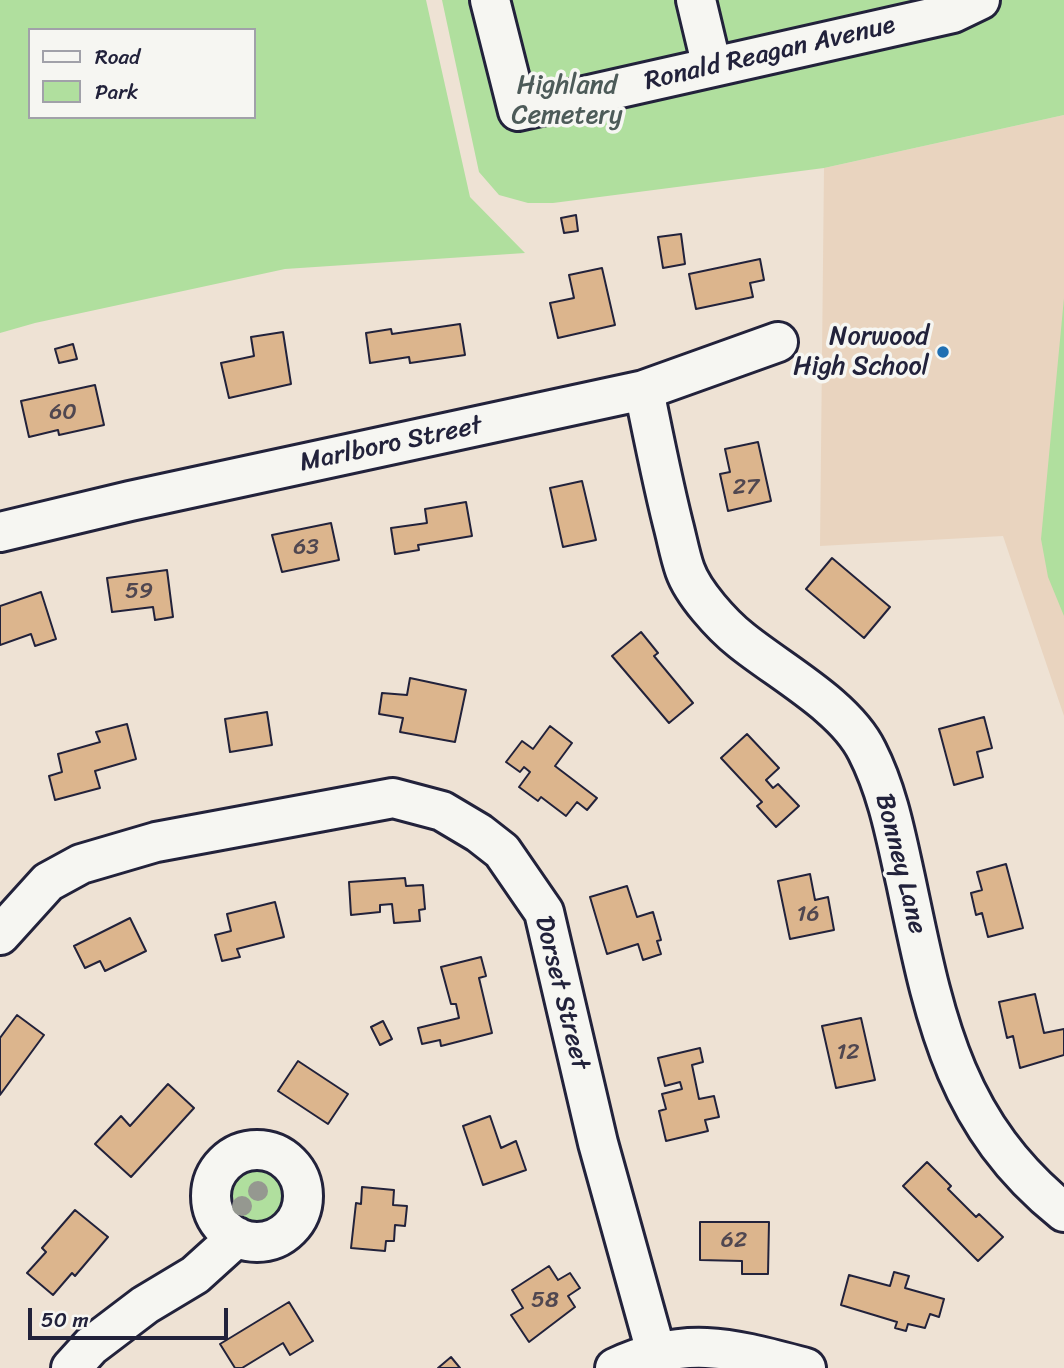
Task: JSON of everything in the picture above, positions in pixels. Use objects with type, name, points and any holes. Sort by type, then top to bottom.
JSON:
[{"type":"street","name":"Ronald Reagan Avenue","points":[[490,0],[518,111],[712,67],[961,4]]},
{"type":"street","points":[[696,0],[712,67]]},
{"type":"street","name":"Marlboro Street","points":[[0,532],[130,501],[643,390],[778,342]]},
{"type":"street","name":"Bonney Lane","points":[[643,390],[686,572],[705,603],[738,638],[811,691],[847,722],[866,749],[890,806],[926,974],[952,1065],[987,1129],[1041,1193],[1064,1212]]},
{"type":"street","name":"Dorset Street","points":[[0,935],[48,881],[81,864],[156,842],[393,797],[442,811],[478,833],[502,851],[544,912],[597,1143],[656,1352]]},
{"type":"street","points":[[71,1368],[91,1346],[145,1305],[195,1275],[237,1237]]},
{"type":"street","points":[[615,1368],[656,1352],[677,1348],[715,1347],[806,1368]]},
{"type":"shaded area","name":"Norwood High School","points":[[1064,115],[1064,716],[1003,536],[820,546],[824,168]]},
{"type":"green space","points":[[0,0],[426,0],[470,197],[525,253],[285,269],[0,333]]},
{"type":"green space","name":"Highland Cemetery","points":[[442,0],[1064,0],[1064,115],[824,168],[553,203],[528,203],[499,195],[479,172]]},
{"type":"green space","points":[[1064,298],[1064,616],[1048,577],[1041,539]]},
{"type":"green space","points":[[260,1168],[279,1176],[287,1195],[279,1214],[260,1222],[241,1214],[233,1195],[241,1176]]},
{"type":"building","points":[[576,215],[578,231],[564,233],[561,218]]},
{"type":"building","points":[[681,234],[685,264],[663,268],[658,237]]},
{"type":"building","points":[[760,259],[764,280],[750,283],[753,297],[696,309],[689,274]]},
{"type":"building","points":[[602,268],[615,325],[558,338],[550,303],[574,298],[569,275]]},
{"type":"building","points":[[460,324],[465,355],[410,363],[409,357],[370,363],[366,333],[391,329],[392,334]]},
{"type":"building","points":[[283,332],[291,384],[229,398],[221,363],[254,356],[251,337]]},
{"type":"building","points":[[73,344],[77,359],[59,363],[55,349]]},
{"type":"building","points":[[95,385],[104,425],[59,435],[58,430],[29,437],[21,401]]},
{"type":"building","points":[[758,442],[771,501],[728,511],[720,474],[730,472],[725,449]]},
{"type":"building","points":[[582,481],[596,540],[563,547],[550,488]]},
{"type":"building","points":[[466,502],[472,536],[418,545],[419,550],[395,554],[391,528],[427,523],[425,509]]},
{"type":"building","points":[[331,523],[339,560],[282,572],[272,535]]},
{"type":"building","points":[[832,558],[890,607],[864,638],[806,589]]},
{"type":"building","points":[[167,570],[173,617],[155,620],[153,607],[112,612],[107,578]]},
{"type":"building","points":[[41,592],[56,639],[35,646],[31,634],[0,645],[0,606]]},
{"type":"building","points":[[641,632],[658,653],[654,656],[693,703],[669,723],[612,656]]},
{"type":"building","points":[[410,678],[466,690],[455,742],[400,732],[403,718],[379,714],[382,693],[407,695]]},
{"type":"building","points":[[267,712],[272,745],[230,752],[225,719]]},
{"type":"building","points":[[984,717],[992,748],[977,752],[983,777],[954,785],[939,729]]},
{"type":"building","points":[[127,724],[136,759],[95,771],[100,788],[55,800],[49,776],[62,772],[58,754],[100,742],[96,732]]},
{"type":"building","points":[[550,726],[572,743],[555,766],[597,798],[587,810],[577,802],[566,816],[541,797],[538,801],[519,787],[530,772],[524,767],[520,772],[506,762],[522,741],[533,749]]},
{"type":"building","points":[[747,734],[779,768],[766,780],[773,788],[778,784],[799,806],[776,827],[757,806],[762,802],[721,758]]},
{"type":"building","points":[[1006,864],[1023,928],[988,937],[982,913],[976,915],[971,893],[982,890],[977,872]]},
{"type":"building","points":[[810,874],[815,900],[828,897],[834,930],[790,939],[778,881]]},
{"type":"building","points":[[405,878],[406,886],[423,885],[425,909],[419,910],[420,921],[394,923],[392,904],[380,905],[380,912],[351,915],[349,882]]},
{"type":"building","points":[[627,886],[637,917],[653,912],[661,940],[657,941],[661,954],[643,960],[638,944],[607,954],[590,897]]},
{"type":"building","points":[[275,902],[284,937],[237,949],[240,957],[222,961],[215,935],[231,931],[227,914]]},
{"type":"building","points":[[130,918],[146,951],[105,971],[100,961],[85,968],[74,946]]},
{"type":"building","points":[[481,957],[486,976],[479,978],[492,1033],[441,1046],[440,1040],[422,1044],[418,1028],[459,1018],[456,1004],[451,1004],[441,967]]},
{"type":"building","points":[[1035,994],[1044,1033],[1064,1029],[1064,1055],[1020,1068],[1013,1036],[1007,1038],[999,1002]]},
{"type":"building","points":[[17,1015],[44,1035],[0,1095],[0,1038]]},
{"type":"building","points":[[861,1018],[875,1080],[836,1088],[822,1026]]},
{"type":"building","points":[[383,1021],[392,1039],[380,1045],[371,1027]]},
{"type":"building","points":[[700,1048],[703,1062],[692,1065],[699,1099],[714,1096],[719,1117],[705,1120],[708,1131],[666,1141],[659,1111],[666,1109],[662,1094],[682,1089],[680,1082],[665,1086],[658,1058]]},
{"type":"building","points":[[298,1061],[348,1094],[328,1124],[278,1091]]},
{"type":"building","points":[[168,1084],[194,1108],[131,1177],[95,1144],[121,1116],[130,1126]]},
{"type":"building","points":[[490,1116],[501,1148],[516,1141],[526,1170],[483,1185],[463,1126]]},
{"type":"building","points":[[927,1162],[951,1186],[948,1189],[976,1217],[979,1214],[1003,1237],[978,1261],[903,1186]]},
{"type":"building","points":[[362,1187],[394,1190],[393,1205],[407,1206],[405,1226],[395,1225],[394,1241],[386,1241],[385,1251],[351,1248],[356,1203],[361,1204]]},
{"type":"building","points":[[75,1210],[108,1237],[75,1276],[72,1273],[53,1295],[27,1273],[46,1252],[42,1248]]},
{"type":"building","points":[[700,1222],[769,1222],[768,1274],[742,1274],[742,1261],[700,1260]]},
{"type":"building","points":[[549,1266],[558,1280],[570,1273],[580,1288],[568,1296],[575,1307],[529,1342],[511,1315],[523,1308],[512,1290]]},
{"type":"building","points":[[894,1272],[909,1276],[905,1288],[944,1299],[939,1317],[930,1314],[925,1328],[908,1324],[906,1331],[895,1328],[897,1322],[841,1305],[849,1275],[890,1286]]},
{"type":"building","points":[[289,1302],[313,1341],[290,1355],[283,1343],[242,1368],[235,1368],[220,1344]]},
{"type":"building","points":[[451,1357],[460,1368],[438,1368]]},
{"type":"place","name":"Norwood High School","points":[[943,352]]}]
